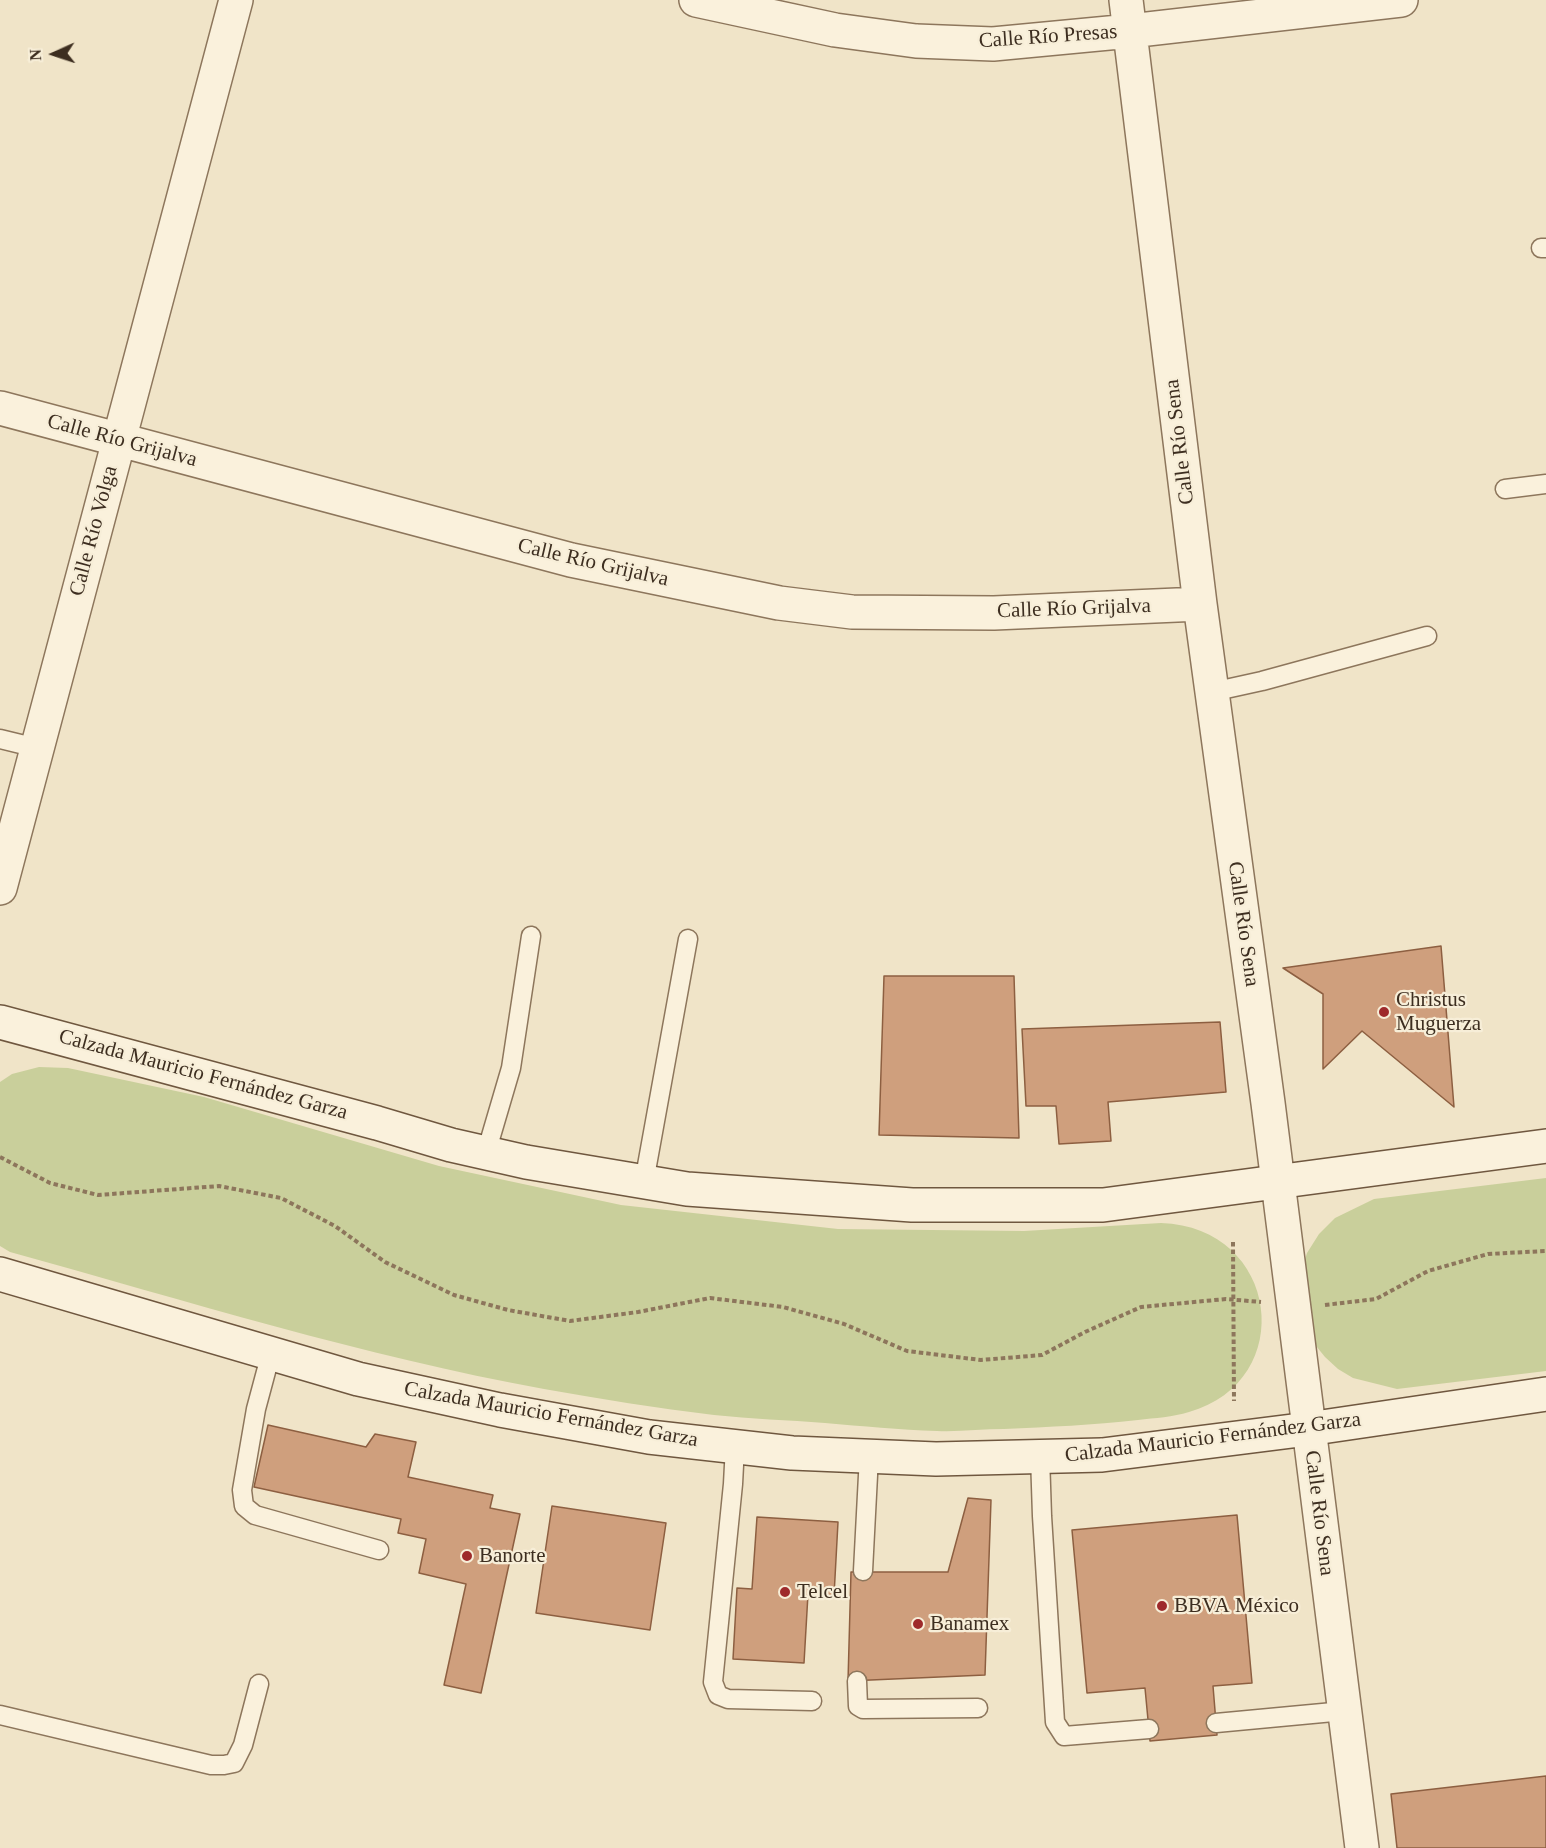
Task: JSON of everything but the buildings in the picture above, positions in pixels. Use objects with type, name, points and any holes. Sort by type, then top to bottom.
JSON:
[{"type":"street","name":"Calle Río Volga","points":[[0,888],[236,0]]},
{"type":"street","name":"Calle Río Presas","points":[[696,0],[835,30],[916,41],[993,44],[1128,16],[1401,0]]},
{"type":"street","name":"Calle Río Sena","points":[[1128,16],[1200,604],[1362,1848]]},
{"type":"street","name":"Calle Río Grijalva","points":[[0,408],[571,560],[779,603],[852,612],[982,613],[1200,604]]},
{"type":"street","name":"Calzada Mauricio Fernández Garza","points":[[0,1022],[63,1037],[486,1153],[526,1162],[687,1189],[912,1205],[1102,1205],[1546,1146]]},
{"type":"street","name":"Calzada Mauricio Fernández Garza","points":[[0,1274],[358,1379],[500,1410],[649,1437],[792,1453],[936,1459],[1102,1455],[1308,1429],[1546,1395]]},
{"type":"lane","points":[[1505,489],[1546,484]]},
{"type":"lane","points":[[1212,692],[1262,681],[1427,636]]},
{"type":"lane","points":[[0,739],[37,748]]},
{"type":"lane","points":[[486,1153],[511,1068],[531,936]]},
{"type":"lane","points":[[644,1182],[688,939]]},
{"type":"lane","points":[[271,1353],[254,1421],[242,1490],[244,1506],[255,1515],[379,1550]]},
{"type":"lane","points":[[735,1446],[713,1682],[718,1695],[728,1699],[812,1701]]},
{"type":"lane","points":[[863,1571],[869,1456]]},
{"type":"lane","points":[[1040,1456],[1055,1722],[1064,1736],[1149,1729]]},
{"type":"lane","points":[[857,1681],[858,1706],[863,1708],[978,1708]]},
{"type":"lane","points":[[0,1715],[211,1765],[224,1765],[234,1763],[243,1745],[259,1684]]},
{"type":"lane","points":[[1216,1723],[1344,1711]]},
{"type":"path","points":[[0,1157],[50,1183],[98,1195],[219,1186],[281,1198],[335,1226],[385,1262],[454,1295],[508,1310],[570,1321],[638,1312],[710,1298],[783,1307],[844,1324],[907,1351],[981,1360],[1042,1355],[1085,1332],[1141,1307],[1233,1300],[1293,1305],[1329,1305],[1376,1299],[1428,1271],[1488,1254],[1544,1251]]},
{"type":"path","points":[[1233,1242],[1234,1401]]},
{"type":"green space","points":[[39,1067],[68,1068],[204,1097],[439,1166],[621,1205],[838,1229],[1024,1231],[1161,1223],[1201,1231],[1231,1250],[1251,1276],[1261,1307],[1260,1340],[1248,1370],[1224,1395],[1189,1412],[1121,1422],[1071,1426],[954,1431],[728,1416],[607,1400],[476,1376],[276,1326],[10,1252],[0,1246],[0,1082],[12,1074]]},
{"type":"green space","points":[[1546,1178],[1546,1371],[1397,1389],[1353,1378],[1338,1369],[1312,1341],[1301,1272],[1307,1253],[1319,1234],[1335,1218],[1374,1199]]},
{"type":"place","name":"Christus Muguerza","points":[[1384,1012]]},
{"type":"place","name":"Banorte","points":[[467,1556]]},
{"type":"place","name":"Telcel","points":[[785,1592]]},
{"type":"place","name":"BBVA México","points":[[1162,1606]]},
{"type":"place","name":"Banamex","points":[[918,1624]]}]
